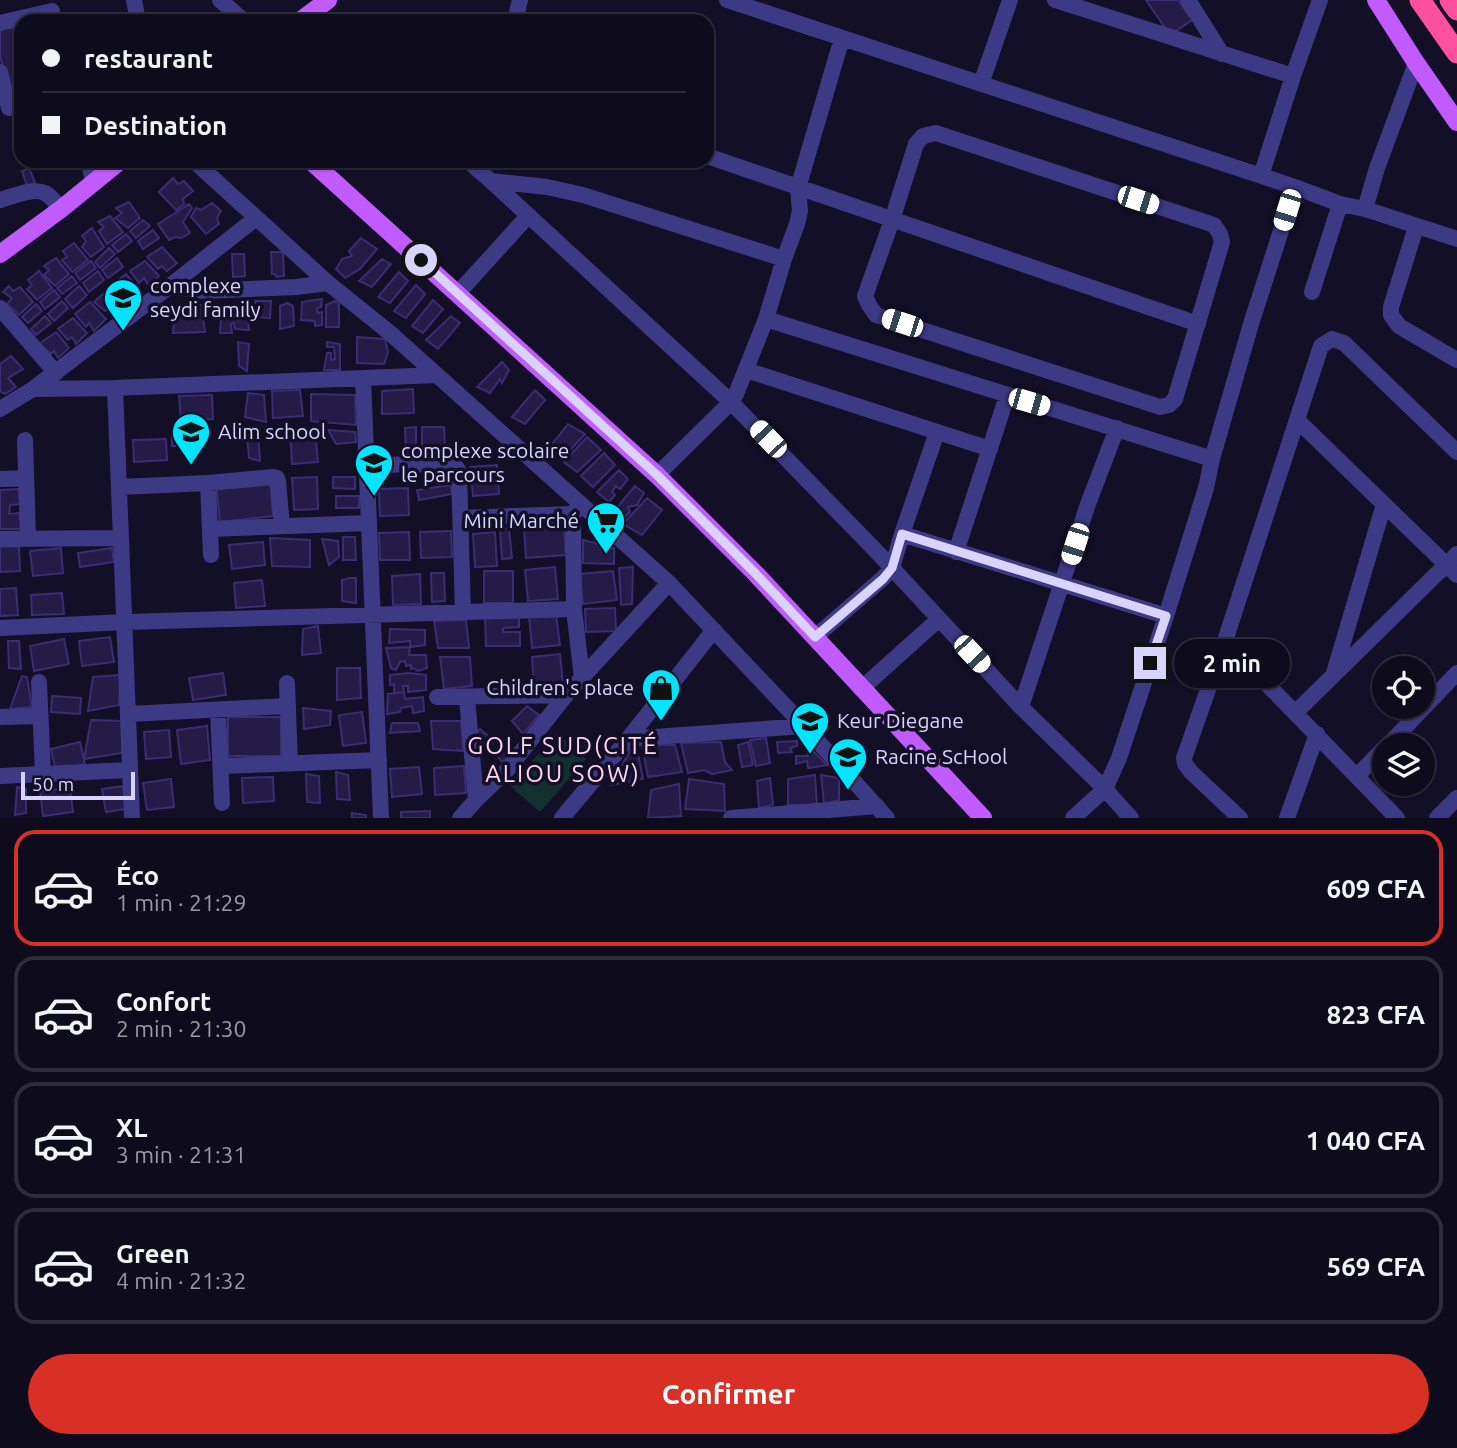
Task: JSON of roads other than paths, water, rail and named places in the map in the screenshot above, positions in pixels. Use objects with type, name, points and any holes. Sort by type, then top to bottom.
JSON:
[{"type":"highway","points":[[1420,0],[1457,53]]},
{"type":"highway","points":[[1450,0],[1457,10]]},
{"type":"main road","points":[[312,14],[328,0]]},
{"type":"main road","points":[[1376,0],[1457,121]]},
{"type":"main road","points":[[0,253],[112,168]]},
{"type":"main road","points":[[319,168],[657,475],[748,566],[983,818]]},
{"type":"street","points":[[220,0],[236,14]]},
{"type":"street","points":[[727,0],[1340,204],[1457,239]]},
{"type":"street","points":[[981,84],[1009,0]]},
{"type":"street","points":[[1055,0],[1095,6],[1222,54],[1293,76]]},
{"type":"street","points":[[1188,0],[1222,54]]},
{"type":"street","points":[[1261,176],[1320,0]]},
{"type":"street","points":[[657,475],[731,402],[746,370],[797,224],[800,211],[798,188],[842,38]]},
{"type":"street","points":[[1364,209],[1416,63]]},
{"type":"street","points":[[0,72],[10,108]]},
{"type":"street","points":[[936,133],[1214,225],[1222,243],[1175,399],[1169,405],[1160,407],[876,315],[865,296],[892,220],[916,144],[923,136],[936,133]]},
{"type":"street","points":[[714,158],[1198,324]]},
{"type":"street","points":[[90,168],[94,183]]},
{"type":"street","points":[[202,168],[328,283],[437,375],[577,509],[668,583],[882,812]]},
{"type":"street","points":[[476,168],[731,402],[892,568],[1021,707],[1131,818]]},
{"type":"street","points":[[491,181],[547,187],[583,195],[784,259]]},
{"type":"street","points":[[1073,818],[1105,789],[1119,758],[1206,488],[1251,324],[1295,187]]},
{"type":"street","points":[[0,200],[41,191],[61,209]]},
{"type":"street","points":[[1312,292],[1340,204]]},
{"type":"street","points":[[458,293],[528,216]]},
{"type":"street","points":[[0,409],[56,373],[256,218]]},
{"type":"street","points":[[1416,226],[1391,314],[1399,326],[1457,360]]},
{"type":"street","points":[[170,286],[204,291],[328,283]]},
{"type":"street","points":[[0,308],[56,373]]},
{"type":"street","points":[[766,319],[1212,459]]},
{"type":"street","points":[[1240,818],[1191,772],[1184,758],[1321,346],[1332,339],[1345,343],[1457,452]]},
{"type":"street","points":[[746,370],[990,449]]},
{"type":"street","points":[[33,389],[437,375]]},
{"type":"street","points":[[363,378],[381,818]]},
{"type":"street","points":[[115,388],[132,818]]},
{"type":"street","points":[[956,552],[1007,396]]},
{"type":"street","points":[[1295,713],[1453,564],[1384,504],[1297,420]]},
{"type":"street","points":[[1021,707],[1088,504],[1117,428]]},
{"type":"street","points":[[815,637],[883,579],[892,568],[937,432]]},
{"type":"street","points":[[25,440],[29,537]]},
{"type":"street","points":[[367,466],[454,465],[459,472],[463,612]]},
{"type":"street","points":[[119,487],[274,477],[277,478],[282,526]]},
{"type":"street","points":[[0,479],[26,478]]},
{"type":"street","points":[[208,483],[211,555]]},
{"type":"street","points":[[1333,676],[1384,504]]},
{"type":"street","points":[[461,517],[577,509]]},
{"type":"street","points":[[577,509],[574,609],[582,678]]},
{"type":"street","points":[[210,529],[369,523]]},
{"type":"street","points":[[902,534],[1166,616]]},
{"type":"street","points":[[0,539],[121,538]]},
{"type":"street","points":[[470,811],[507,770],[566,695],[668,583]]},
{"type":"street","points":[[0,628],[574,609]]},
{"type":"street","points":[[861,689],[939,619]]},
{"type":"street","points":[[562,818],[714,630]]},
{"type":"street","points":[[1225,641],[1357,776],[1380,810],[1397,818]]},
{"type":"street","points":[[1399,733],[1457,673]]},
{"type":"street","points":[[38,682],[43,774]]},
{"type":"street","points":[[287,683],[290,764]]},
{"type":"street","points":[[437,697],[566,695]]},
{"type":"street","points":[[467,698],[470,811]]},
{"type":"street","points":[[129,714],[288,706]]},
{"type":"street","points":[[218,710],[222,803]]},
{"type":"street","points":[[0,717],[40,716]]},
{"type":"street","points":[[628,739],[804,726]]},
{"type":"street","points":[[1287,818],[1317,734]]},
{"type":"street","points":[[221,766],[379,760]]},
{"type":"street","points":[[1357,776],[1372,761]]},
{"type":"street","points":[[0,776],[130,770]]},
{"type":"street","points":[[1437,818],[1457,798]]},
{"type":"street","points":[[734,818],[882,812]]},
{"type":"place","name":"complexe seydi family","points":[[123,332]]},
{"type":"place","name":"Alim school","points":[[191,466]]},
{"type":"place","name":"complexe scolaire le parcours","points":[[374,497]]},
{"type":"place","name":"Mini Marché","points":[[606,555]]},
{"type":"place","name":"Children's place","points":[[661,722]]},
{"type":"place","name":"Keur Diegane","points":[[810,755]]},
{"type":"place","name":"Racine ScHool","points":[[848,791]]},
{"type":"district","name":"GOLF SUD(CITÉ ALIOU SOW)","points":[[563,760]]}]
